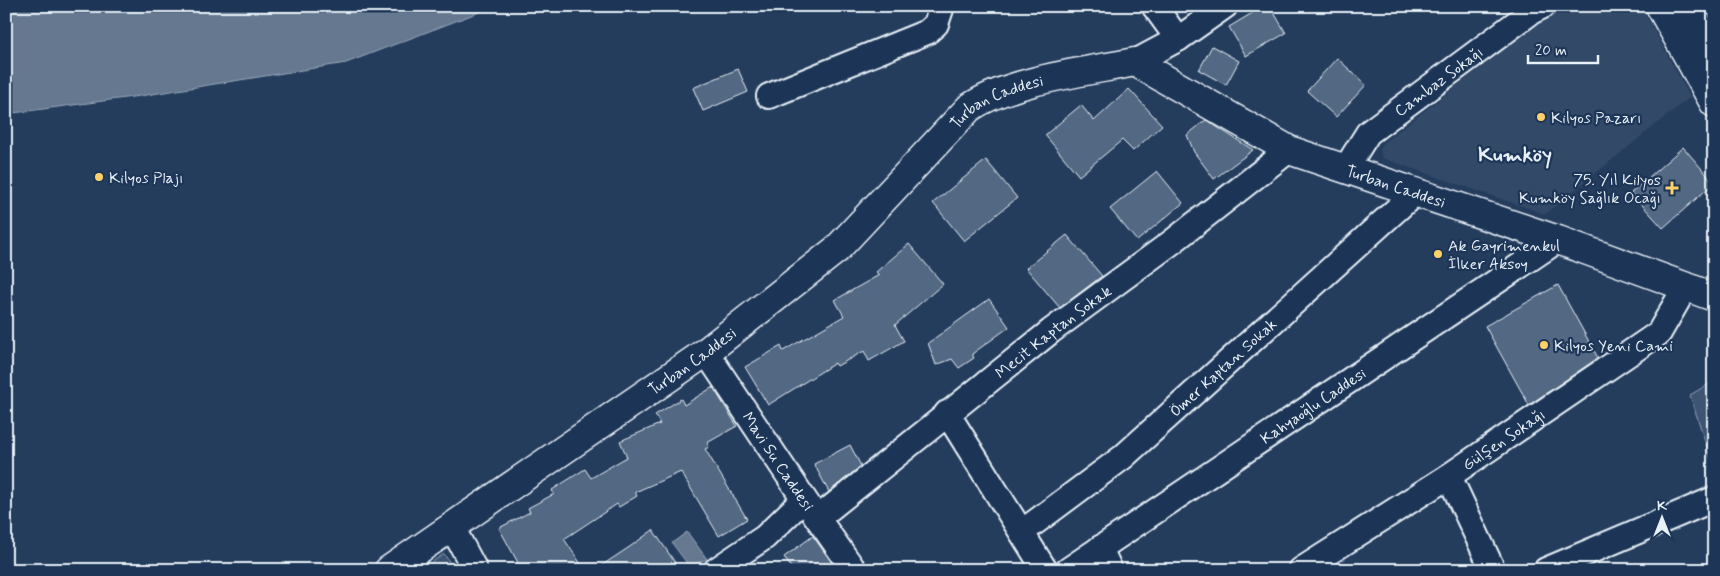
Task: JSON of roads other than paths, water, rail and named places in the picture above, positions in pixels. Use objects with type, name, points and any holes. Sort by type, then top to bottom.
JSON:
[{"type":"main road","points":[[1679,11],[1714,53]]},
{"type":"main road","points":[[1679,11],[1714,103]]},
{"type":"main road","name":"Turban Caddesi","points":[[389,570],[706,352],[837,249],[969,108],[986,96],[1008,88],[1135,62],[1289,150],[1558,240],[1714,297]]},
{"type":"street","points":[[769,96],[927,32],[936,24],[942,6]]},
{"type":"street","points":[[1154,6],[1178,39]]},
{"type":"street","points":[[1135,62],[1178,39],[1225,6]]},
{"type":"street","name":"Cambaz Sokağı","points":[[1346,168],[1368,134],[1531,12],[1543,6]]},
{"type":"street","name":"Mecit Kaptan Sokak","points":[[818,518],[1051,331],[1172,242],[1289,150]]},
{"type":"street","name":"Ömer Kaptan Sokak","points":[[1022,532],[1123,457],[1416,193]]},
{"type":"street","name":"Kahyaoğlu Caddesi","points":[[1068,570],[1558,240]]},
{"type":"street","name":"Gülşen Sokağı","points":[[1301,570],[1449,476],[1659,332],[1686,286]]},
{"type":"street","name":"Mavi Su Caddesi","points":[[706,352],[854,570]]},
{"type":"street","points":[[947,413],[1045,570]]},
{"type":"street","points":[[1449,476],[1493,570]]},
{"type":"street","points":[[716,570],[765,537],[804,499]]},
{"type":"street","points":[[1546,570],[1714,499]]},
{"type":"street","points":[[452,527],[475,570]]},
{"type":"street","points":[[1100,548],[1110,570]]},
{"type":"place","name":"Kilyos Pazarı","points":[[1541,117]]},
{"type":"place","name":"Kilyos Plajı","points":[[99,177]]},
{"type":"place","name":"75. Yıl Kilyos Kumköy Sağlık Ocağı","points":[[1672,188]]},
{"type":"place","name":"Ak Gayrimenkul İlker Aksoy","points":[[1438,254]]},
{"type":"place","name":"Kilyos Yeni Cami","points":[[1544,345]]},
{"type":"district","name":"Kumköy","points":[[1515,154]]}]
